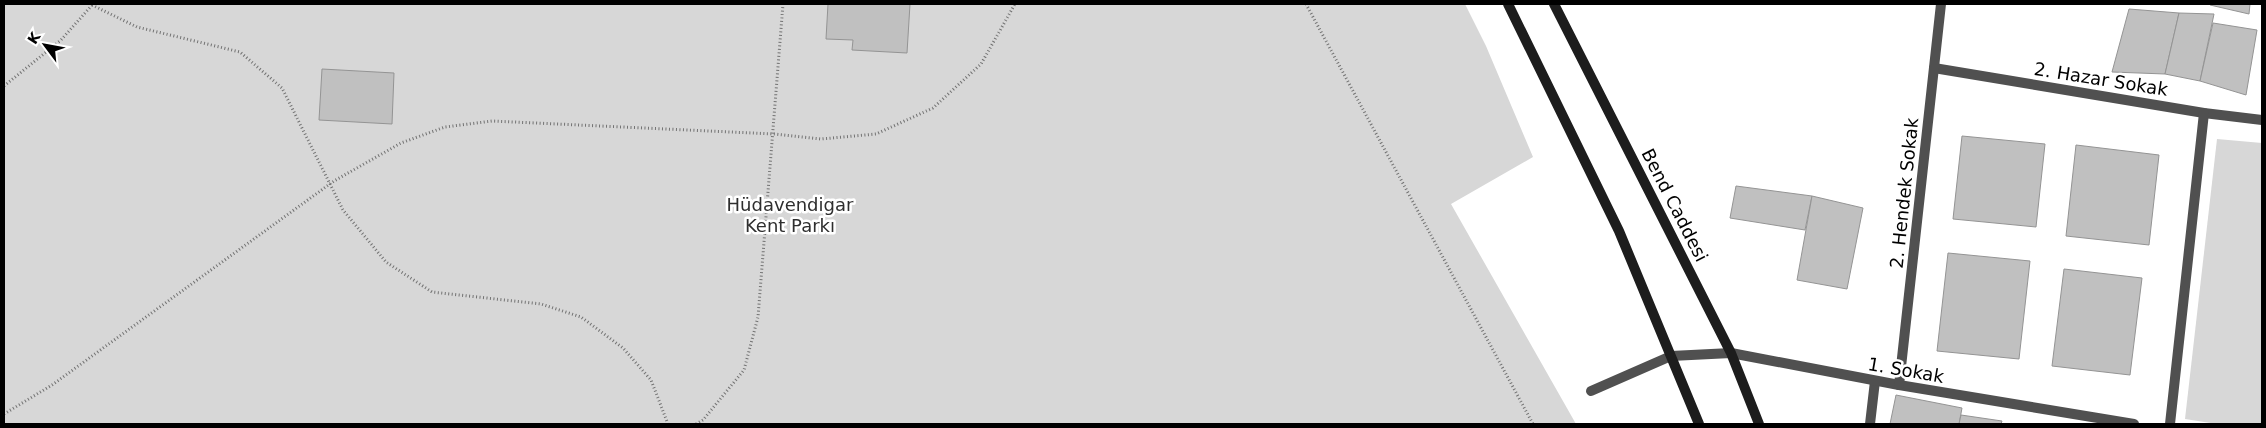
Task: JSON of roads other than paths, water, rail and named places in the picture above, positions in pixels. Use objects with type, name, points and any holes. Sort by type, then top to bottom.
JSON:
[{"type":"main road","points":[[1508,4],[1619,231],[1699,424]]},
{"type":"main road","name":"Bend Caddesi","points":[[1554,4],[1731,353],[1759,424]]},
{"type":"street","name":"2. Hendek Sokak","points":[[1898,386],[1941,4]]},
{"type":"street","name":"2. Hazar Sokak","points":[[1934,68],[2204,113],[2262,120]]},
{"type":"street","points":[[2170,424],[2204,113]]},
{"type":"street","name":"1. Sokak","points":[[1671,356],[1731,353],[1898,386],[2134,424]]},
{"type":"street","points":[[1592,391],[1671,356]]},
{"type":"street","points":[[1870,424],[1874,381]]},
{"type":"park label","name":"Hüdavendigar Kent Parkı","points":[[790,214]]}]
